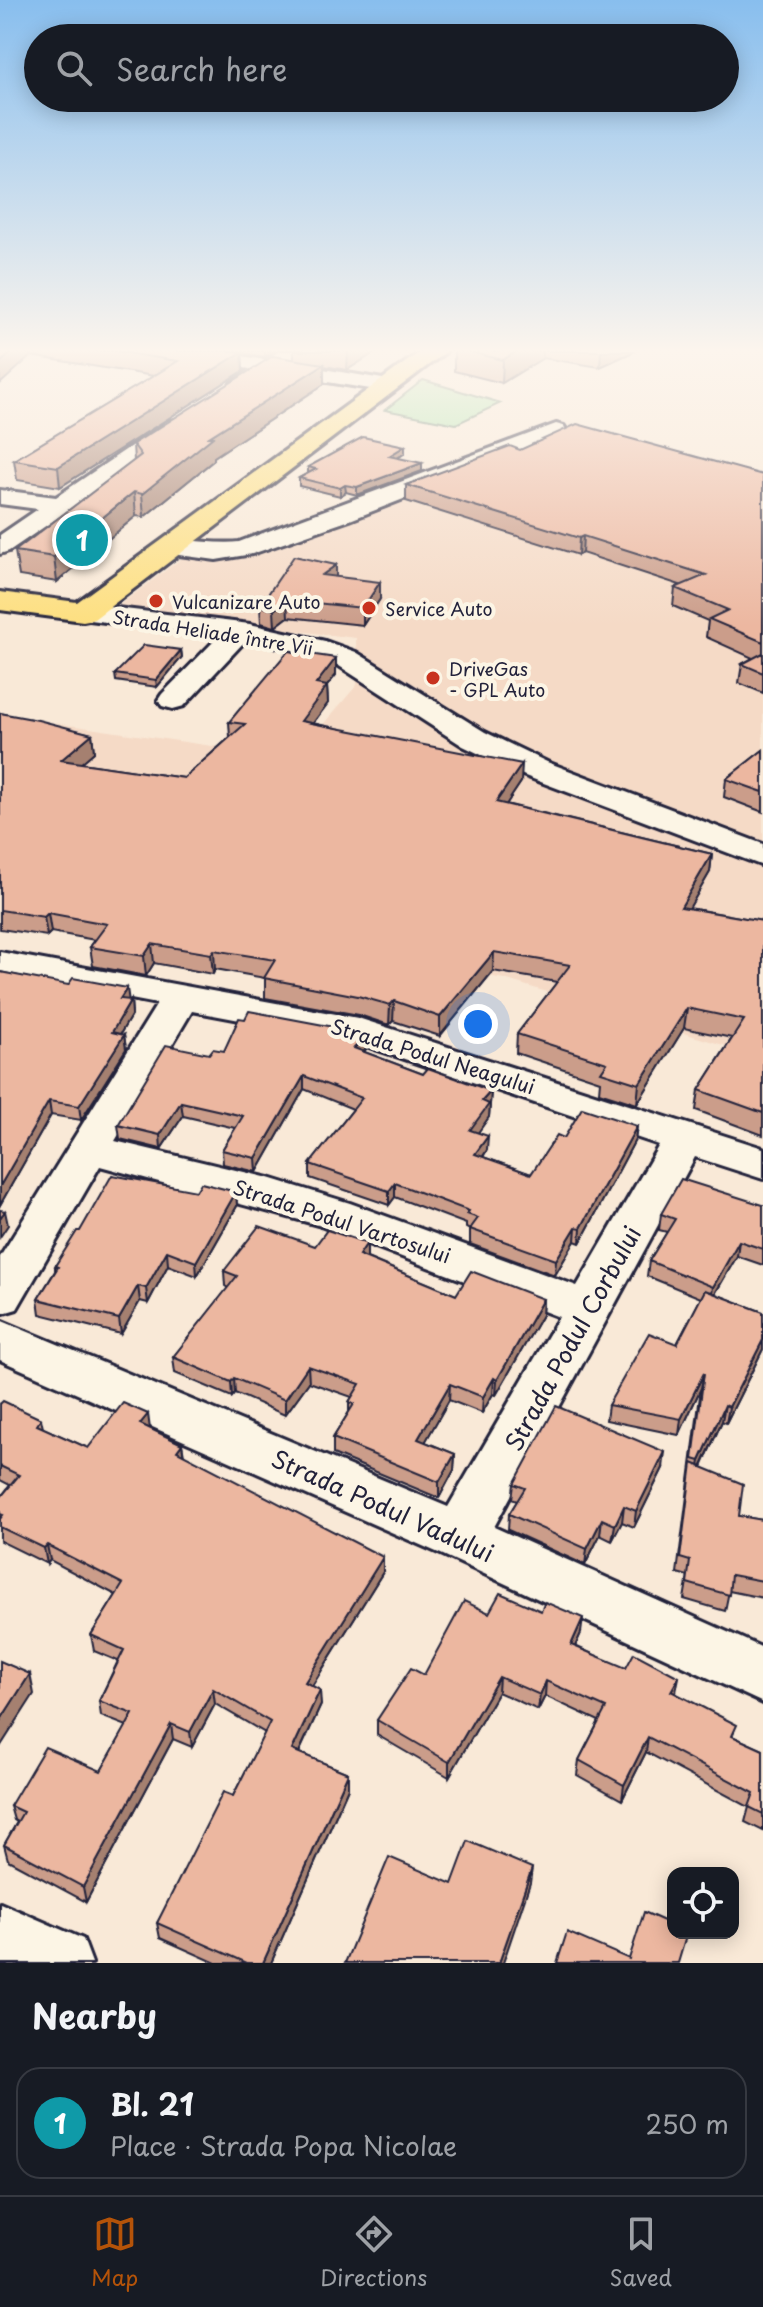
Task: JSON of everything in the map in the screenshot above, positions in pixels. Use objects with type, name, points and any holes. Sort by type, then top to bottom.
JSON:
[{"type":"main road","points":[[83,612],[314,443]]},
{"type":"main road","name":"Strada Heliade între Vii","points":[[0,601],[83,612]]},
{"type":"street","points":[[0,546],[151,443]]},
{"type":"street","points":[[173,548],[216,552],[243,549],[341,515],[526,443]]},
{"type":"street","points":[[0,497],[57,504]]},
{"type":"street","name":"Strada Heliade între Vii","points":[[83,612],[238,632],[303,644],[346,658],[474,739],[536,769],[763,856]]},
{"type":"street","points":[[173,700],[238,632]]},
{"type":"street","name":"Strada Podul Neagului","points":[[0,963],[321,1022],[401,1042],[763,1164]]},
{"type":"street","points":[[0,1296],[182,995]]},
{"type":"street","name":"Strada Podul Corbului","points":[[460,1537],[684,1138]]},
{"type":"street","name":"Strada Podul Vartosului","points":[[89,1149],[321,1210],[402,1237],[589,1309]]},
{"type":"street","name":"Strada Podul Vadului","points":[[0,1339],[460,1537],[763,1676]]},
{"type":"street","points":[[0,1936],[59,1963]]},
{"type":"shaded area","points":[[546,443],[622,443],[763,482],[763,1057],[504,979],[0,887],[0,715],[294,758],[357,685],[356,638],[114,609],[186,555],[252,555],[362,517]]},
{"type":"building","points":[[43,443],[97,443],[58,467],[14,460]]},
{"type":"building","points":[[206,443],[142,494],[134,492],[54,557],[15,551],[141,455],[133,444]]},
{"type":"building","points":[[353,443],[405,446],[389,456],[422,463],[357,487],[345,485],[340,488],[299,478],[316,469],[308,467]]},
{"type":"building","points":[[536,443],[645,443],[763,475],[763,642],[709,619],[728,610],[675,588],[706,575],[406,485],[510,446],[520,450]]},
{"type":"building","points":[[294,556],[336,565],[322,575],[380,582],[363,608],[287,600],[274,610],[260,606]]},
{"type":"building","points":[[144,645],[181,650],[156,680],[115,674]]},
{"type":"building","points":[[288,651],[336,658],[316,684],[327,686],[301,721],[522,764],[496,802],[712,854],[681,907],[763,921],[763,1113],[699,1090],[744,1020],[687,1008],[639,1084],[601,1072],[607,1063],[517,1034],[570,965],[494,952],[440,1017],[394,1001],[390,1005],[264,978],[275,960],[152,944],[144,956],[90,947],[107,924],[48,913],[44,917],[0,910],[0,713],[92,734],[61,760],[184,778],[245,724],[229,722]]},
{"type":"building","points":[[763,653],[763,673],[742,664]]},
{"type":"building","points":[[763,750],[763,792],[726,779]]},
{"type":"building","points":[[0,972],[68,985],[73,978],[127,988],[120,999],[131,1000],[112,1032],[124,1035],[79,1106],[49,1101],[0,1186]]},
{"type":"building","points":[[249,1011],[350,1030],[366,1036],[354,1048],[423,1074],[428,1068],[491,1091],[482,1101],[489,1104],[470,1130],[488,1136],[475,1154],[531,1174],[557,1135],[564,1138],[582,1108],[637,1126],[581,1228],[576,1227],[556,1260],[470,1229],[478,1218],[467,1214],[469,1211],[395,1183],[389,1191],[310,1164],[362,1098],[304,1076],[256,1158],[222,1150],[243,1116],[181,1102],[160,1135],[118,1125],[166,1045],[209,1054],[213,1049],[224,1051],[239,1018],[245,1019]]},
{"type":"building","points":[[112,1175],[196,1191],[201,1183],[236,1192],[196,1262],[167,1251],[146,1288],[138,1286],[119,1319],[38,1299],[58,1267],[55,1266],[77,1231],[80,1231]]},
{"type":"building","points":[[681,1179],[763,1205],[763,1249],[739,1241],[713,1287],[649,1261],[675,1219],[661,1214]]},
{"type":"building","points":[[259,1226],[315,1246],[327,1230],[367,1243],[359,1255],[456,1295],[471,1271],[543,1299],[497,1380],[494,1378],[483,1397],[450,1384],[418,1439],[455,1454],[439,1482],[333,1438],[354,1404],[349,1402],[360,1384],[308,1366],[285,1400],[234,1378],[231,1382],[173,1357],[237,1276],[224,1271]]},
{"type":"building","points":[[705,1290],[763,1312],[763,1340],[729,1407],[725,1405],[700,1461],[693,1459],[704,1373],[681,1419],[608,1405],[649,1333],[677,1344]]},
{"type":"building","points":[[3,1401],[41,1419],[37,1425],[88,1448],[123,1403],[148,1414],[140,1424],[182,1444],[177,1451],[383,1557],[305,1682],[320,1690],[292,1750],[348,1773],[263,1963],[247,1963],[157,1923],[223,1792],[233,1796],[270,1722],[213,1689],[190,1732],[171,1724],[83,1887],[4,1845],[23,1812],[10,1806],[45,1747],[101,1771],[133,1714],[99,1701],[124,1650],[91,1635],[123,1584],[47,1545],[44,1548],[0,1527],[3,1515],[0,1514],[0,1498],[19,1475],[0,1466],[0,1404]]},
{"type":"building","points":[[556,1406],[665,1452],[636,1511],[624,1506],[615,1525],[602,1519],[587,1549],[509,1514],[525,1488],[514,1484]]},
{"type":"building","points":[[692,1463],[743,1484],[739,1516],[763,1520],[763,1581],[731,1575],[729,1595],[687,1583],[690,1561],[680,1558]]},
{"type":"building","points":[[500,1593],[541,1611],[545,1602],[583,1618],[571,1645],[626,1668],[634,1653],[679,1677],[671,1691],[737,1725],[732,1736],[763,1750],[763,1814],[749,1807],[754,1793],[648,1737],[624,1785],[579,1760],[606,1708],[546,1681],[540,1695],[499,1677],[449,1762],[377,1720],[411,1668],[424,1675],[464,1601],[489,1613]]},
{"type":"building","points":[[0,1661],[30,1674],[0,1721]]},
{"type":"building","points":[[468,1841],[532,1868],[499,1963],[345,1963],[389,1857],[452,1884]]},
{"type":"building","points":[[644,1912],[667,1922],[667,1939],[685,1939],[678,1963],[557,1963],[567,1932],[629,1959]]},
{"type":"place","name":"Bl. 21","points":[[82,540]]},
{"type":"place","name":"Vulcanizare Auto","points":[[156,601]]},
{"type":"place","name":"Service Auto","points":[[369,608]]},
{"type":"place","name":"DriveGas - GPL Auto","points":[[433,678]]}]
